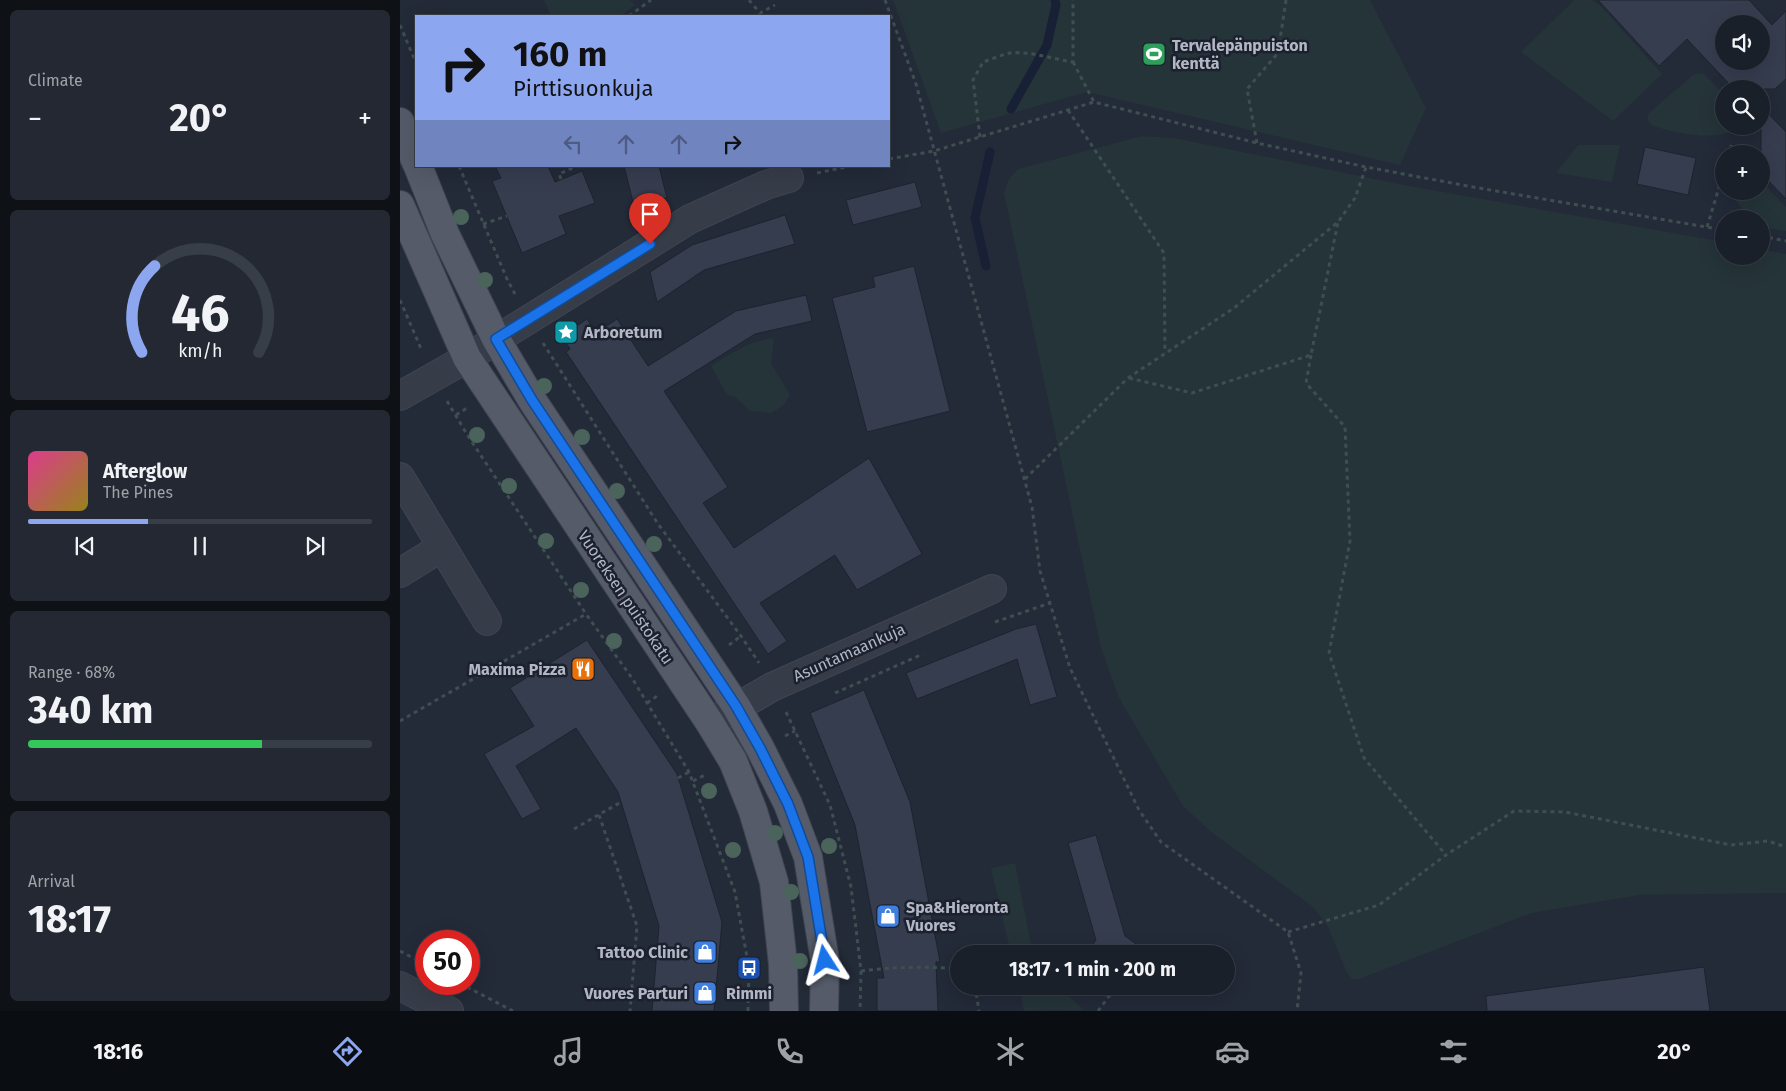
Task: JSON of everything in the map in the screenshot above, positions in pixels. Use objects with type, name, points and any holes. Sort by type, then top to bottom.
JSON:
[{"type":"main road","points":[[400,122],[415,160]]},
{"type":"main road","name":"Vuoreksen puistokatu","points":[[418,167],[445,234],[496,339],[532,400],[736,706],[760,748],[788,804],[808,857],[825,960],[824,1011]]},
{"type":"main road","name":"Vuoreksen puistokatu","points":[[400,205],[467,358],[710,723],[733,761],[754,811],[774,882],[784,964],[784,1011]]},
{"type":"street","points":[[400,396],[467,358],[690,219],[766,185],[789,178]]},
{"type":"street","points":[[400,477],[487,621]]},
{"type":"street","points":[[400,573],[442,547]]},
{"type":"street","name":"Asuntamaankuja","points":[[710,723],[736,706],[772,687],[992,589]]},
{"type":"street","points":[[400,986],[449,1011]]},
{"type":"path","points":[[630,15],[651,0]]},
{"type":"path","points":[[749,0],[760,13],[775,5]]},
{"type":"path","points":[[885,0],[916,84],[1025,479],[1032,508],[1040,571],[1070,668],[1139,810],[1161,842],[1288,932],[1302,974],[1297,1011]]},
{"type":"path","points":[[1073,0],[1073,62],[1094,102]]},
{"type":"path","points":[[1257,143],[1247,89],[1278,53],[1286,0]]},
{"type":"path","points":[[400,25],[415,61]]},
{"type":"path","points":[[410,49],[415,46]]},
{"type":"path","points":[[980,137],[973,80],[983,62],[1009,53],[1031,53],[1073,62]]},
{"type":"path","points":[[890,159],[934,150],[1094,102],[1257,143],[1366,167],[1473,188],[1715,228]]},
{"type":"path","points":[[1068,110],[1164,253],[1166,353]]},
{"type":"path","points":[[561,179],[559,174],[575,167]]},
{"type":"path","points":[[789,178],[845,167]]},
{"type":"path","points":[[1025,479],[1128,378],[1234,308],[1338,222],[1355,198],[1366,167]]},
{"type":"path","points":[[1708,227],[1716,200]]},
{"type":"path","points":[[483,224],[507,216]]},
{"type":"path","points":[[1338,222],[1306,383],[1345,427],[1350,541],[1329,653],[1364,758],[1446,855]]},
{"type":"path","points":[[1770,238],[1786,241]]},
{"type":"path","points":[[400,300],[434,378],[468,436],[586,614],[632,678],[689,772],[735,892],[749,968],[748,1011]]},
{"type":"path","points":[[1128,378],[1192,393],[1311,355]]},
{"type":"path","points":[[994,622],[1050,603]]},
{"type":"path","points":[[400,721],[586,614]]},
{"type":"path","points":[[829,696],[923,654]]},
{"type":"path","points":[[787,714],[795,710]]},
{"type":"path","points":[[678,778],[689,772]]},
{"type":"path","points":[[574,829],[621,802]]},
{"type":"path","points":[[1288,932],[1379,905],[1446,855],[1514,810],[1564,812],[1731,845],[1768,841],[1786,847]]},
{"type":"path","points":[[599,814],[637,926],[630,1011]]},
{"type":"path","points":[[861,971],[915,968],[950,969]]},
{"type":"path","points":[[480,994],[513,1011]]},
{"type":"path","points":[[976,995],[979,1011]]},
{"type":"path","points":[[1098,1011],[1110,995]]},
{"type":"shaded area","points":[[544,0],[630,0],[635,5],[621,15],[551,15]]},
{"type":"shaded area","points":[[893,0],[1370,0],[1426,108],[1400,165],[1087,92],[941,133]]},
{"type":"shaded area","points":[[1574,0],[1591,0],[1600,5],[1662,74],[1613,121],[1521,52]]},
{"type":"shaded area","points":[[1704,74],[1715,86],[1715,135],[1696,135],[1651,125],[1648,120],[1648,114],[1693,75]]},
{"type":"shaded area","points":[[1142,136],[1174,138],[1404,185],[1715,240],[1715,265],[1770,265],[1770,251],[1786,254],[1786,893],[1640,895],[1531,913],[1359,979],[1352,979],[1347,973],[1328,927],[1313,907],[1210,831],[1183,806],[1119,698],[1101,648],[1004,193],[1009,179],[1018,169]]},
{"type":"shaded area","points":[[1578,145],[1620,145],[1612,182],[1556,173]]},
{"type":"shaded area","points":[[1770,190],[1786,207],[1786,231],[1770,228],[1770,210],[1743,210],[1735,200],[1770,200]]},
{"type":"shaded area","points":[[772,338],[774,341],[771,363],[790,395],[784,405],[771,413],[750,411],[735,397],[727,395],[711,366],[747,345]]},
{"type":"shaded area","points":[[1015,863],[1031,945],[1009,945],[991,868]]},
{"type":"shaded area","points":[[1021,995],[1067,995],[1084,1010],[1024,1011]]},
{"type":"building","points":[[1598,0],[1749,0],[1763,15],[1715,15],[1715,69],[1687,39],[1659,66]]},
{"type":"building","points":[[1786,11],[1786,79],[1775,89],[1770,89],[1770,80],[1726,80],[1716,70],[1770,70],[1770,23],[1772,25]]},
{"type":"building","points":[[1770,115],[1786,132],[1786,199],[1770,182],[1770,145],[1761,145],[1761,135],[1770,135]]},
{"type":"building","points":[[1645,147],[1696,158],[1688,195],[1637,184]]},
{"type":"building","points":[[496,167],[548,167],[555,182],[582,171],[595,203],[559,216],[566,234],[522,253],[492,181],[501,178]]},
{"type":"building","points":[[624,167],[659,167],[667,198],[634,206]]},
{"type":"building","points":[[915,182],[922,207],[853,225],[846,200]]},
{"type":"building","points":[[785,215],[795,244],[704,270],[657,302],[650,272],[692,245]]},
{"type":"building","points":[[914,266],[950,411],[867,432],[832,298],[875,287],[873,277]]},
{"type":"building","points":[[806,295],[812,321],[755,334],[664,391],[728,487],[703,503],[734,548],[869,458],[922,554],[857,590],[835,555],[760,603],[787,641],[768,654],[566,352],[570,349],[562,336],[587,319],[596,333],[617,319],[648,366],[736,311]]},
{"type":"building","points":[[1036,624],[1057,697],[1030,705],[1017,659],[917,699],[906,673],[1016,629]]},
{"type":"building","points":[[587,640],[677,774],[722,922],[714,1011],[652,1011],[659,926],[618,792],[576,728],[516,766],[541,809],[522,819],[484,754],[534,726],[510,688]]},
{"type":"building","points":[[864,690],[910,802],[940,962],[936,962],[938,1011],[877,1011],[877,978],[884,978],[855,825],[810,713]]},
{"type":"building","points":[[1096,835],[1125,936],[1138,945],[1092,945],[1096,940],[1068,843]]},
{"type":"building","points":[[1704,967],[1710,1011],[1487,1011],[1486,996]]},
{"type":"waterway","points":[[1011,109],[1047,45],[1056,5],[1055,0]]},
{"type":"waterway","points":[[986,266],[975,218],[990,152]]},
{"type":"place","name":"Tervalepänpuiston kenttä","points":[[1154,54]]},
{"type":"place","name":"Arboretum","points":[[566,332]]},
{"type":"place","name":"Maxima Pizza","points":[[583,669]]},
{"type":"place","name":"Spa&Hieronta Vuores","points":[[888,916]]},
{"type":"place","name":"Tattoo Clinic","points":[[705,952]]},
{"type":"place","name":"Rimmi","points":[[749,968]]},
{"type":"place","name":"Vuores Parturi","points":[[705,993]]},
{"type":"route","points":[[650,244],[496,339],[532,400],[736,706],[760,748],[788,804],[808,857],[825,960]]}]
